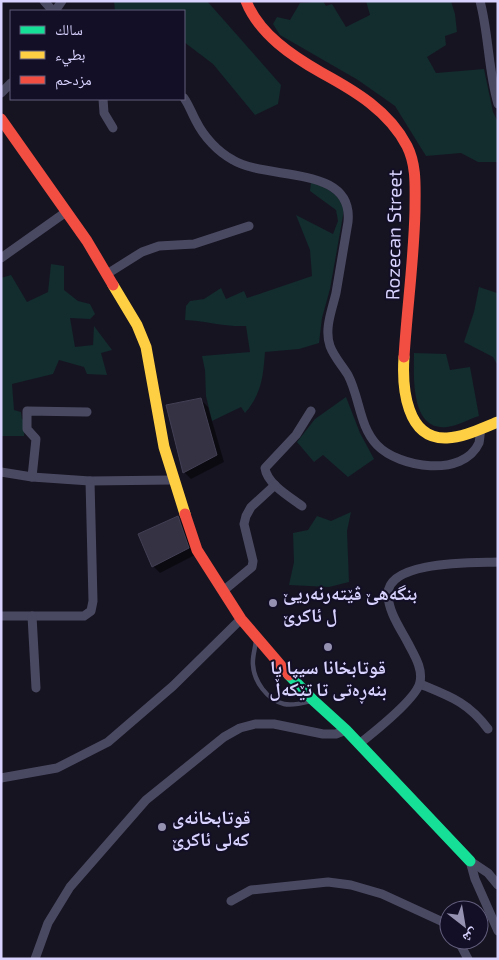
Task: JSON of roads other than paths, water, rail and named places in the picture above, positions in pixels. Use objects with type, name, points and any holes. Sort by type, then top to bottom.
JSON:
[{"type":"street","points":[[44,1],[53,10]]},
{"type":"street","name":"Rozecan Street","points":[[246,1],[265,31],[276,42],[306,64],[362,96],[385,117],[406,143],[414,168],[415,206],[412,279],[402,356],[404,392],[413,420],[428,435],[437,438],[448,438],[498,422]]},
{"type":"street","points":[[480,1],[485,24],[492,84],[498,104]]},
{"type":"street","points":[[1,93],[10,83]]},
{"type":"street","points":[[103,100],[104,113],[113,128]]},
{"type":"street","points":[[185,100],[205,136],[232,160],[258,169],[319,180],[332,186],[347,201],[349,210],[348,222],[329,319],[328,338],[330,346],[348,376],[366,428],[379,447],[402,460],[417,464],[431,466],[449,464],[462,459],[479,443],[481,428]]},
{"type":"street","points":[[1,119],[66,212],[128,308],[146,347],[164,447],[197,550],[241,619],[256,639],[313,700],[346,730],[470,861],[488,873],[498,885]]},
{"type":"street","points":[[1,258],[66,212]]},
{"type":"street","points":[[107,274],[142,252],[159,246],[194,244],[249,226]]},
{"type":"street","points":[[32,477],[36,439],[27,430],[27,411],[87,412]]},
{"type":"street","points":[[302,506],[275,485],[265,472],[265,468],[296,435],[311,411]]},
{"type":"street","points":[[1,472],[32,477],[90,481],[174,480]]},
{"type":"street","points":[[1,616],[84,616],[91,611],[93,601],[90,481]]},
{"type":"street","points":[[223,591],[252,567],[254,561],[244,524],[246,516],[251,507],[275,485]]},
{"type":"street","points":[[359,744],[409,700],[420,684],[421,675],[418,663],[390,608],[388,592],[392,582],[411,570],[441,565],[498,562]]},
{"type":"street","points":[[32,616],[36,688]]},
{"type":"street","points":[[1,778],[57,768],[108,742],[173,686],[241,619]]},
{"type":"street","points":[[420,684],[457,700],[477,714],[488,729]]},
{"type":"street","points":[[35,959],[48,923],[70,887],[146,800],[224,736],[240,728],[255,724],[274,724],[323,734],[336,734],[346,730]]},
{"type":"street","points":[[470,861],[475,879],[498,931]]},
{"type":"street","points":[[231,901],[251,890],[328,882],[350,884],[382,894],[439,921]]},
{"type":"lane","points":[[256,639],[252,663],[256,679],[263,689],[271,697],[284,704],[293,705],[313,700]]},
{"type":"place","name":"بنگەهێ ڤێتەرنەریێ ل ئاکرێ","points":[[273,603]]},
{"type":"place","name":"قوتابخانا سیپا یا بنەڕەتی تا تێکەڵ","points":[[328,647]]},
{"type":"place","name":"قوتابخانەی کەلی ئاکرێ","points":[[162,827]]}]
